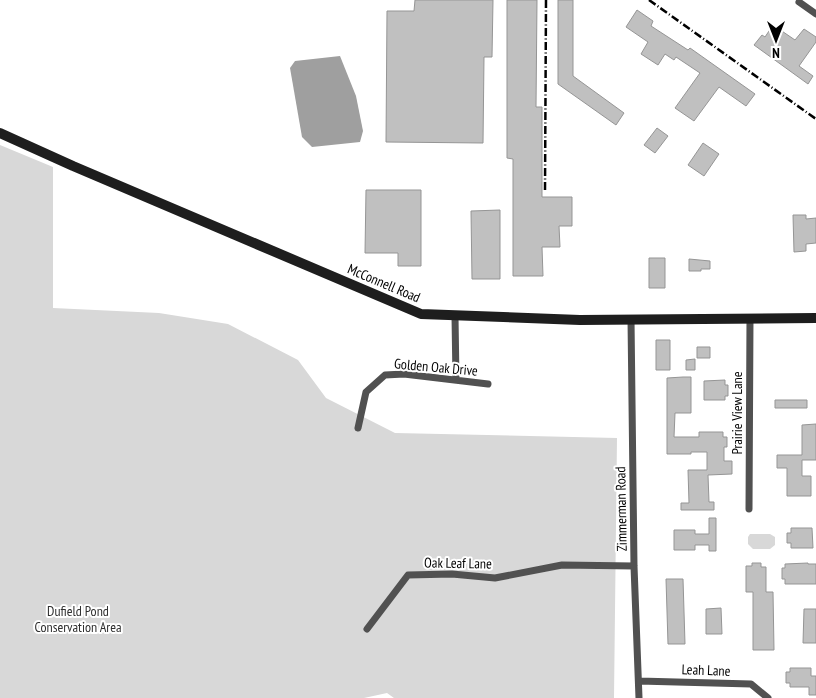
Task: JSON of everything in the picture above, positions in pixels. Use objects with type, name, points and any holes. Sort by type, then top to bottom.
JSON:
[{"type":"street","points":[[799,2],[816,14]]},
{"type":"street","name":"McConnell Road","points":[[0,133],[421,314],[580,320],[816,318]]},
{"type":"street","points":[[455,316],[456,380]]},
{"type":"street","name":"Prairie View Lane","points":[[749,509],[750,318]]},
{"type":"street","name":"Zimmerman Road","points":[[631,319],[634,566],[639,698]]},
{"type":"street","name":"Golden Oak Drive","points":[[358,428],[366,392],[385,374],[404,374],[488,384]]},
{"type":"street","name":"Oak Leaf Lane","points":[[367,629],[408,575],[452,574],[495,578],[562,565],[634,566]]},
{"type":"street","name":"Leah Lane","points":[[639,681],[751,684],[768,698]]},
{"type":"green space","name":"Dufield Pond Conservation Area","points":[[0,145],[53,167],[53,308],[159,313],[228,324],[298,360],[326,398],[395,433],[617,438],[614,698],[394,698],[387,693],[364,698],[0,698]]},
{"type":"green space","points":[[750,534],[770,534],[775,537],[775,545],[770,549],[753,549],[748,544]]},
{"type":"shaded area","points":[[340,56],[356,96],[363,131],[360,142],[312,147],[302,137],[290,68],[295,61]]},
{"type":"building","points":[[415,0],[493,0],[492,57],[484,57],[483,143],[386,142],[387,11],[414,11]]},
{"type":"building","points":[[507,0],[537,0],[536,107],[542,107],[542,197],[572,197],[572,226],[559,226],[560,247],[542,247],[543,276],[513,276],[513,159],[507,158]]},
{"type":"building","points":[[558,0],[573,0],[573,76],[624,113],[616,125],[558,84]]},
{"type":"building","points":[[637,10],[653,21],[651,26],[688,50],[690,48],[755,94],[746,106],[719,87],[694,121],[675,108],[700,73],[676,57],[674,60],[665,54],[658,65],[641,54],[648,42],[626,27]]},
{"type":"building","points":[[773,25],[795,40],[804,29],[816,37],[816,42],[799,66],[813,76],[808,84],[754,45],[762,35],[765,37]]},
{"type":"building","points":[[657,128],[668,136],[655,153],[644,145]]},
{"type":"building","points":[[703,143],[719,154],[704,176],[688,165]]},
{"type":"building","points":[[366,190],[421,190],[421,266],[398,266],[398,253],[365,253]]},
{"type":"building","points":[[500,210],[500,279],[472,279],[471,211]]},
{"type":"building","points":[[793,215],[806,215],[806,219],[816,218],[816,243],[806,244],[806,251],[794,252]]},
{"type":"building","points":[[649,258],[665,258],[665,288],[649,288]]},
{"type":"building","points":[[689,259],[710,261],[710,269],[689,271]]},
{"type":"building","points":[[656,340],[670,340],[670,370],[656,370]]},
{"type":"building","points":[[697,347],[710,347],[710,358],[697,358]]},
{"type":"building","points":[[695,359],[695,370],[686,370],[686,360]]},
{"type":"building","points":[[691,377],[691,413],[675,413],[674,437],[699,437],[699,432],[723,432],[723,437],[727,437],[727,447],[724,447],[724,461],[732,461],[732,474],[708,475],[709,502],[714,502],[714,510],[681,510],[681,503],[689,503],[688,470],[707,470],[707,452],[667,454],[667,378]]},
{"type":"building","points":[[725,380],[725,385],[728,385],[728,396],[725,396],[725,400],[704,400],[704,381]]},
{"type":"building","points":[[775,400],[807,400],[807,408],[775,408]]},
{"type":"building","points":[[816,424],[816,460],[802,460],[802,476],[811,476],[811,496],[787,496],[787,468],[777,468],[777,455],[802,455],[802,425]]},
{"type":"building","points":[[709,518],[716,518],[716,551],[709,551],[709,545],[695,545],[695,550],[674,550],[674,530],[695,530],[695,534],[709,534]]},
{"type":"building","points":[[791,528],[812,528],[813,548],[791,548],[791,543],[787,543],[787,533],[791,533]]},
{"type":"building","points":[[752,563],[761,563],[761,567],[766,567],[766,592],[773,592],[774,650],[753,650],[753,592],[746,592],[746,566],[752,566]]},
{"type":"building","points":[[785,564],[816,564],[816,584],[785,584],[785,579],[782,579],[782,568],[785,568]]},
{"type":"building","points":[[666,579],[683,579],[685,644],[668,644]]},
{"type":"building","points":[[721,608],[722,634],[706,634],[706,609]]},
{"type":"building","points":[[804,609],[816,609],[816,643],[803,643]]},
{"type":"building","points":[[790,668],[811,668],[811,676],[816,676],[816,695],[809,695],[809,687],[790,687],[790,683],[786,683],[786,672],[790,672]]},
{"type":"railway","points":[[545,190],[546,0]]},
{"type":"railway","points":[[649,0],[816,119]]}]
